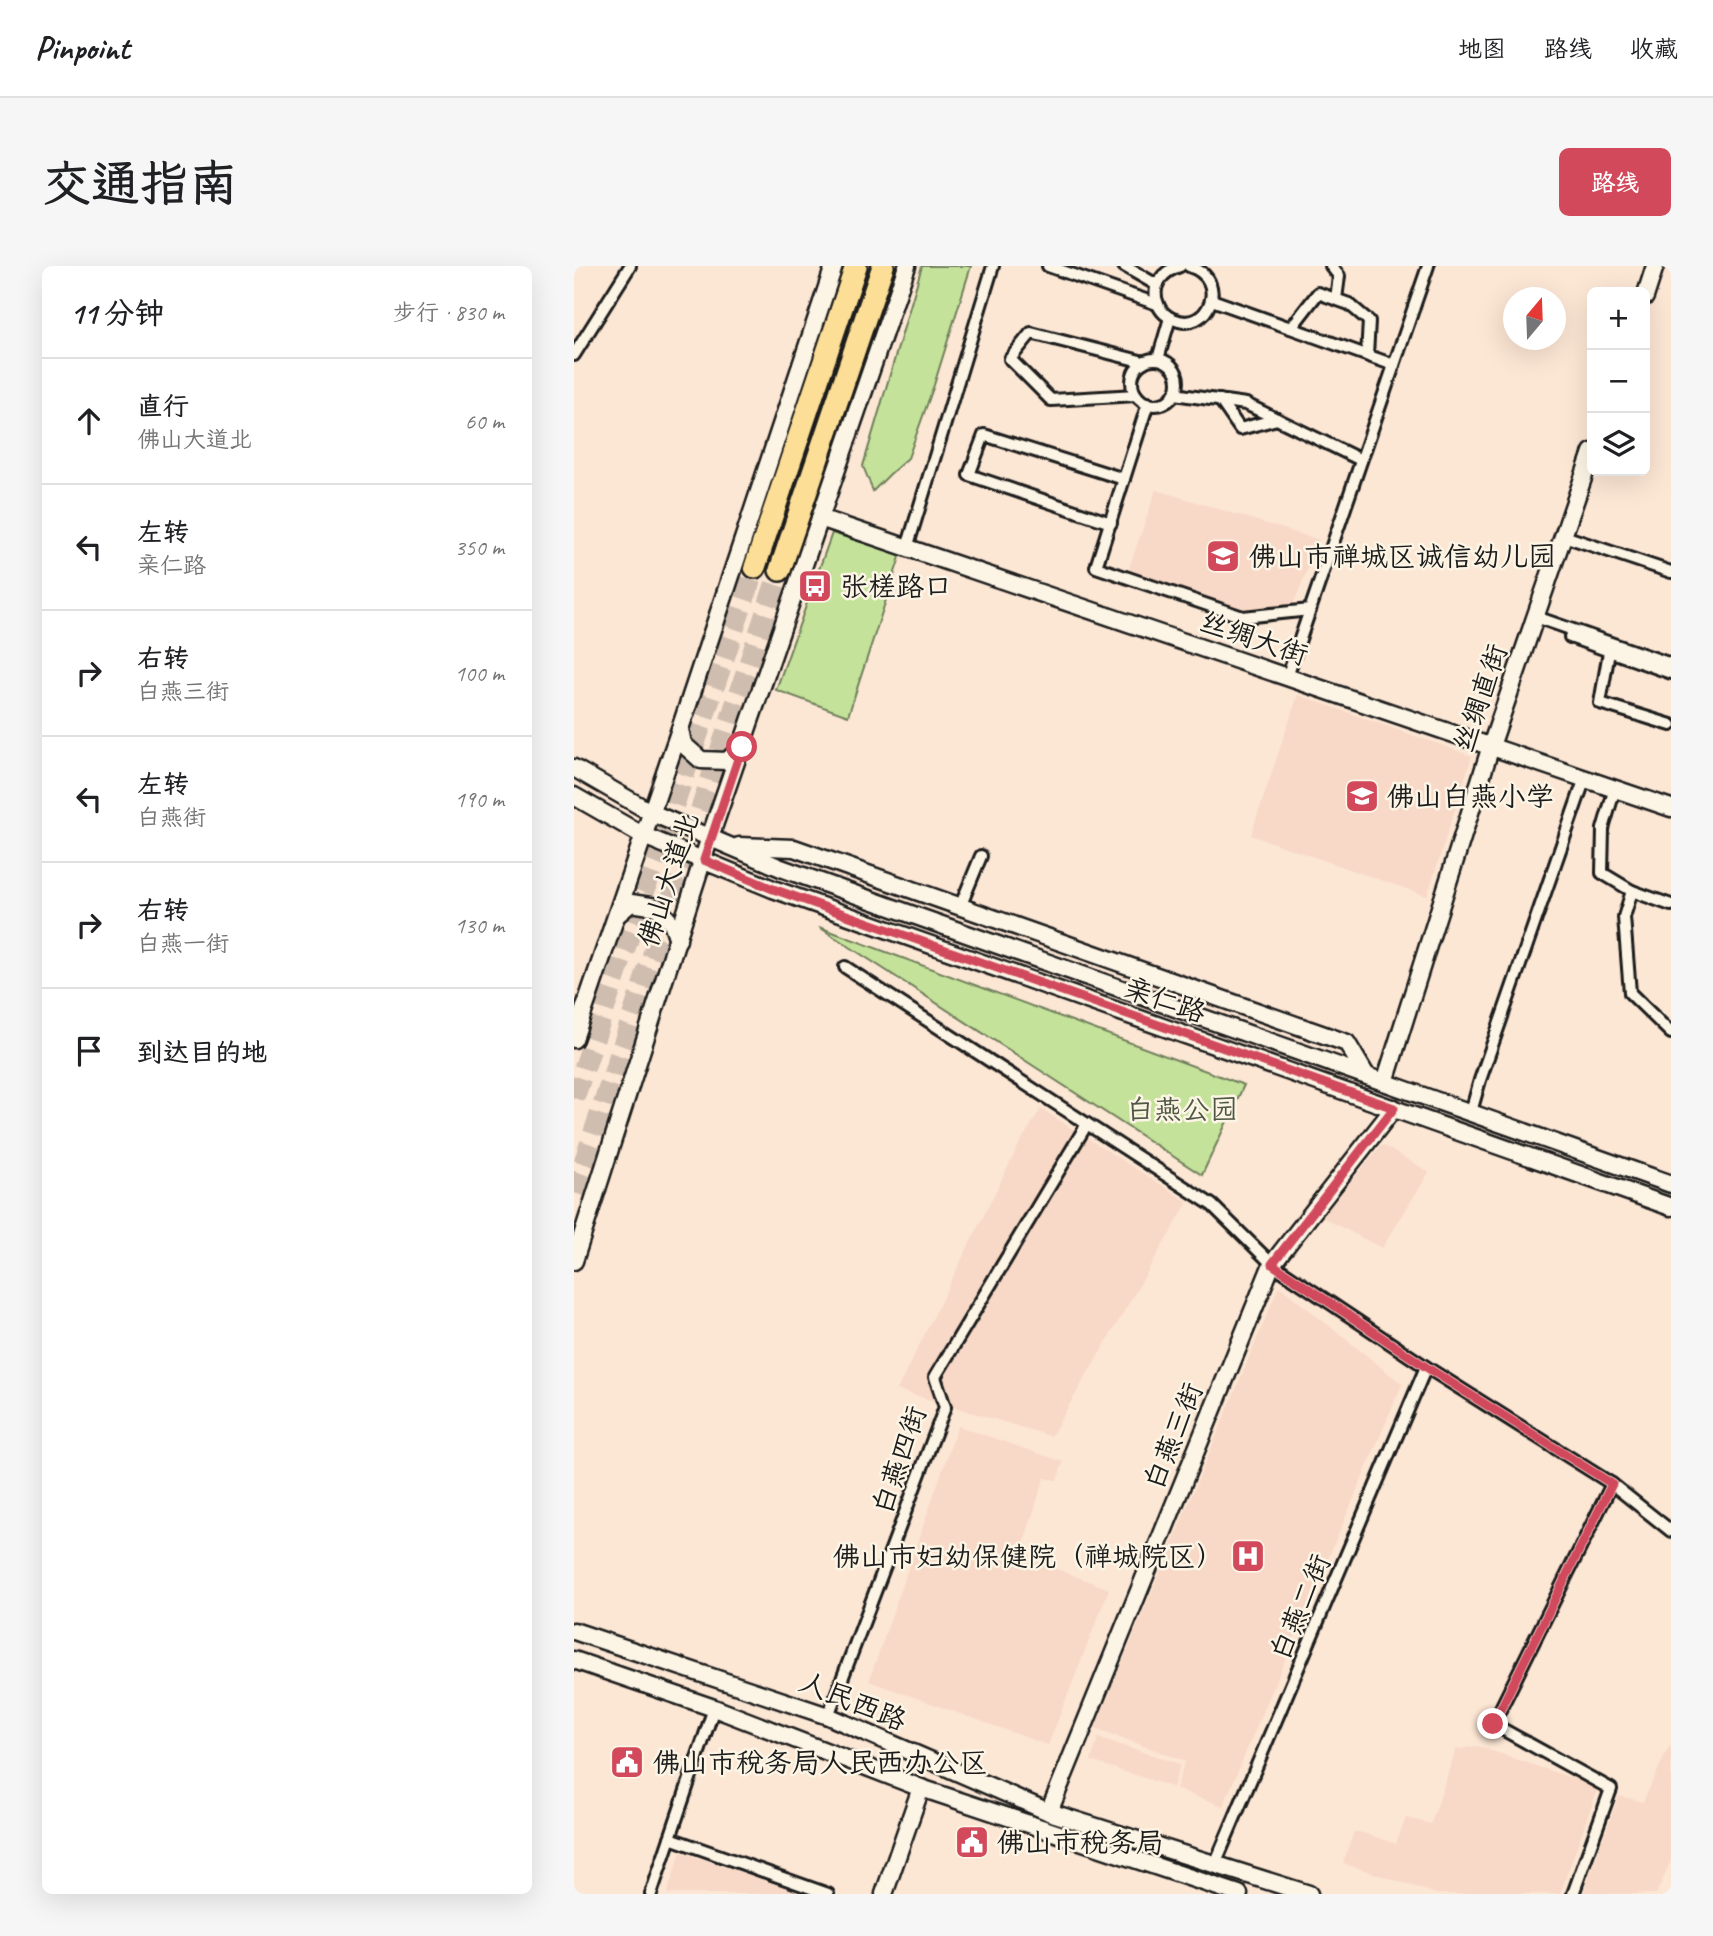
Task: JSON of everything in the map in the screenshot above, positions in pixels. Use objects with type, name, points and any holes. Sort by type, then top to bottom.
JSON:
[{"type":"highway","name":"佛山大道北","points":[[745,565],[856,266]]},
{"type":"highway","points":[[780,570],[883,266]]},
{"type":"main road","points":[[745,565],[834,266]]},
{"type":"main road","name":"佛山大道北","points":[[574,1261],[710,837],[907,266]]},
{"type":"main road","points":[[1649,287],[1656,266]]},
{"type":"main road","name":"丝绸直街","points":[[1385,1082],[1491,746],[1587,467]]},
{"type":"main road","name":"丝绸大街","points":[[820,518],[1671,808]]},
{"type":"main road","name":"佛山大道北","points":[[574,1039],[680,729],[745,565]]},
{"type":"main road","points":[[680,729],[683,744],[701,760],[727,761],[742,747]]},
{"type":"main road","name":"亲仁路","points":[[574,768],[652,813],[794,872],[1671,1184]]},
{"type":"main road","name":"亲仁路","points":[[574,796],[644,836],[786,894],[1671,1208]]},
{"type":"main road","points":[[730,846],[794,848],[1347,1043],[1366,1075]]},
{"type":"main road","points":[[617,915],[631,903],[657,906],[673,925],[678,940]]},
{"type":"main road","name":"白燕三街","points":[[1049,1812],[1272,1264],[1394,1108]]},
{"type":"main road","name":"人民西路","points":[[574,1631],[828,1716],[1049,1812],[1309,1894]]},
{"type":"main road","name":"人民西路","points":[[574,1660],[714,1708],[921,1788],[1239,1894]]},
{"type":"main road","points":[[884,1894],[921,1788]]},
{"type":"street","points":[[574,355],[630,266]]},
{"type":"street","points":[[1048,266],[1157,304]]},
{"type":"street","points":[[1124,266],[1157,285]]},
{"type":"street","points":[[1180,266],[1162,276],[1156,294],[1157,304],[1162,312],[1178,321],[1195,320],[1209,308],[1212,300],[1210,283],[1205,275],[1189,266]]},
{"type":"street","points":[[1331,266],[1339,276],[1336,299]]},
{"type":"street","points":[[1287,677],[1428,266]]},
{"type":"street","points":[[907,548],[995,267]]},
{"type":"street","points":[[1291,328],[1318,293],[1336,299],[1349,304],[1369,321],[1367,355]]},
{"type":"street","points":[[1212,300],[1394,365]]},
{"type":"street","points":[[1158,359],[1170,318]]},
{"type":"street","points":[[1136,395],[1132,380],[1138,366],[1151,359],[1158,359],[1171,366],[1177,379],[1174,394],[1163,403],[1148,403],[1136,395],[1051,400],[1010,359],[1031,333],[1143,362]]},
{"type":"street","points":[[1174,394],[1246,404],[1362,460]]},
{"type":"street","points":[[1220,400],[1240,429],[1277,419]]},
{"type":"street","points":[[1148,403],[1096,567],[1243,617],[1310,610]]},
{"type":"street","points":[[1111,523],[969,475],[984,435],[1124,479]]},
{"type":"street","points":[[1564,536],[1671,572]]},
{"type":"street","points":[[1536,617],[1671,664]]},
{"type":"street","points":[[1570,637],[1671,673]]},
{"type":"street","points":[[1609,652],[1601,703],[1671,725]]},
{"type":"street","points":[[1471,1112],[1585,778]]},
{"type":"street","points":[[1615,788],[1603,829],[1602,873],[1632,891],[1671,905]]},
{"type":"street","points":[[961,907],[981,856]]},
{"type":"street","points":[[1632,891],[1623,917],[1630,993],[1671,1033]]},
{"type":"street","points":[[845,967],[1212,1205],[1272,1264],[1426,1367],[1612,1484],[1671,1531]]},
{"type":"street","name":"白燕四街","points":[[828,1716],[945,1407],[935,1377],[1087,1124]]},
{"type":"street","name":"白燕二街","points":[[1215,1864],[1426,1367]]},
{"type":"street","points":[[1573,1894],[1611,1789],[1493,1724],[1612,1484]]},
{"type":"street","points":[[651,1894],[714,1708]]},
{"type":"street","points":[[670,1838],[828,1894]]},
{"type":"shaded area","name":"佛山市禅城区诚信幼儿园","points":[[1156,490],[1319,540],[1293,605],[1244,612],[1128,572]]},
{"type":"shaded area","name":"佛山白燕小学","points":[[1298,695],[1472,756],[1427,896],[1251,835]]},
{"type":"shaded area","points":[[1041,1109],[1188,1202],[1051,1436],[897,1390],[1020,1143]]},
{"type":"shaded area","points":[[1382,1145],[1429,1172],[1382,1248],[1322,1217]]},
{"type":"shaded area","name":"佛山市妇幼保健院（禅城院区）","points":[[1279,1286],[1402,1384],[1223,1806],[1176,1789],[1185,1761],[1095,1728]]},
{"type":"shaded area","points":[[958,1426],[1063,1462],[1057,1480],[1044,1478],[1020,1555],[1109,1589],[1048,1745],[869,1681]]},
{"type":"shaded area","points":[[1098,1738],[1180,1764],[1173,1787],[1091,1761]]},
{"type":"shaded area","points":[[1477,1746],[1598,1787],[1560,1894],[1437,1894],[1343,1863],[1354,1832],[1396,1844],[1406,1818],[1431,1824],[1456,1750]]},
{"type":"shaded area","points":[[1669,1747],[1671,1860],[1656,1894],[1583,1894],[1619,1796],[1643,1802]]},
{"type":"shaded area","points":[[681,1852],[803,1894],[667,1894]]},
{"type":"green space","points":[[922,266],[971,266],[908,458],[873,491],[863,466]]},
{"type":"green space","points":[[832,533],[901,554],[848,716],[776,690]]},
{"type":"green space","name":"白燕公园","points":[[819,927],[1244,1085],[1202,1175]]},
{"type":"tunnel","points":[[574,1098],[755,567]]},
{"type":"tunnel","points":[[574,1193],[780,570]]},
{"type":"place","name":"佛山市禅城区诚信幼儿园","points":[[1223,556]]},
{"type":"place","name":"张槎路口","points":[[815,586]]},
{"type":"place","name":"佛山白燕小学","points":[[1362,796]]},
{"type":"place","name":"佛山市妇幼保健院（禅城院区）","points":[[1248,1556]]},
{"type":"place","name":"佛山市税务局人民西办公区","points":[[627,1762]]},
{"type":"place","name":"佛山市税务局","points":[[972,1842]]},
{"type":"route","points":[[742,747],[704,860],[773,889],[1394,1108],[1272,1264],[1426,1367],[1612,1484],[1493,1724]]}]
